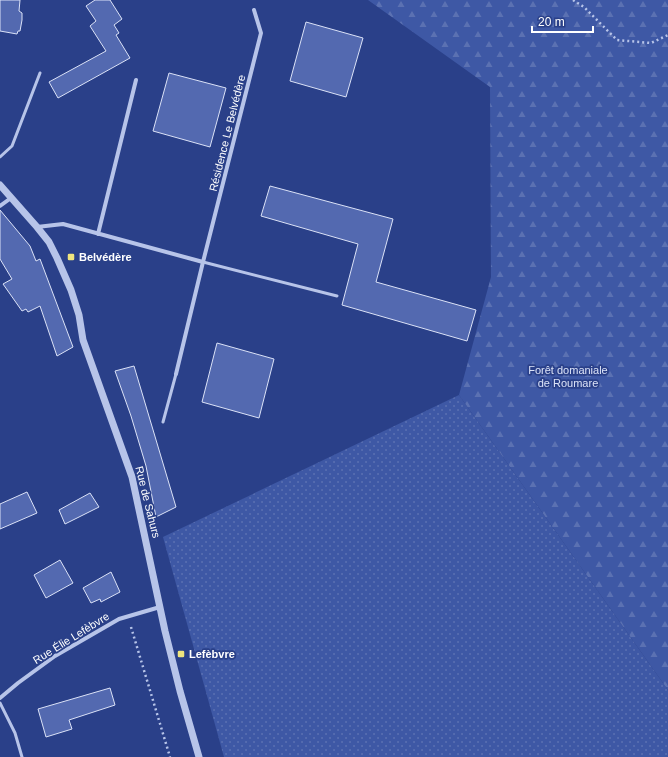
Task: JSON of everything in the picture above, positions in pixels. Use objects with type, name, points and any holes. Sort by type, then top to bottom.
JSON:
[{"type":"street","name":"Résidence Le Belvédère","points":[[176,374],[261,34],[254,10]]},
{"type":"street","points":[[98,234],[136,80]]},
{"type":"street","name":"Rue de Sahurs","points":[[0,185],[38,227],[49,242],[71,290],[79,315],[83,340],[132,477],[180,691],[200,757]]},
{"type":"street","points":[[0,206],[11,198]]},
{"type":"street","points":[[38,227],[63,224],[203,262]]},
{"type":"street","name":"Rue Élie Lefèbvre","points":[[0,698],[55,656],[119,619],[160,607]]},
{"type":"lane","points":[[0,157],[12,146],[40,73]]},
{"type":"lane","points":[[203,262],[337,296]]},
{"type":"lane","points":[[163,422],[176,374]]},
{"type":"lane","points":[[0,703],[15,733],[22,757]]},
{"type":"path","points":[[574,0],[584,7],[617,40],[651,44],[668,35]]},
{"type":"path","points":[[128,617],[170,757]]},
{"type":"green space","name":"Forêt domaniale de Roumare","points":[[368,0],[668,0],[668,690],[459,395],[491,277],[490,87]]},
{"type":"green space","points":[[459,395],[668,690],[668,757],[224,757],[163,537]]},
{"type":"building","points":[[0,0],[20,0],[19,11],[22,13],[22,20],[20,31],[18,31],[17,34],[0,31]]},
{"type":"building","points":[[95,0],[110,0],[122,19],[114,25],[119,33],[116,35],[130,58],[58,98],[49,82],[106,51],[90,26],[96,21],[86,6]]},
{"type":"building","points":[[306,22],[363,38],[346,97],[290,81]]},
{"type":"building","points":[[169,73],[226,88],[210,147],[153,131]]},
{"type":"building","points":[[270,186],[393,219],[376,282],[476,310],[467,341],[342,305],[358,244],[261,216]]},
{"type":"building","points":[[0,210],[30,246],[36,261],[40,259],[73,347],[57,356],[40,306],[28,312],[26,309],[22,311],[3,284],[12,279],[0,259]]},
{"type":"building","points":[[217,343],[274,359],[259,418],[202,402]]},
{"type":"building","points":[[134,366],[176,507],[156,517],[146,466],[131,416],[115,371]]},
{"type":"building","points":[[27,492],[37,513],[0,529],[0,504]]},
{"type":"building","points":[[90,493],[99,507],[65,524],[59,510]]},
{"type":"building","points":[[60,560],[73,583],[46,598],[34,575]]},
{"type":"building","points":[[111,572],[120,592],[101,602],[100,599],[91,603],[83,588]]},
{"type":"building","points":[[110,688],[115,705],[69,720],[72,729],[46,737],[38,709]]},
{"type":"place","name":"Belvédère","points":[[71,257]]},
{"type":"place","name":"Lefèbvre","points":[[181,654]]}]
